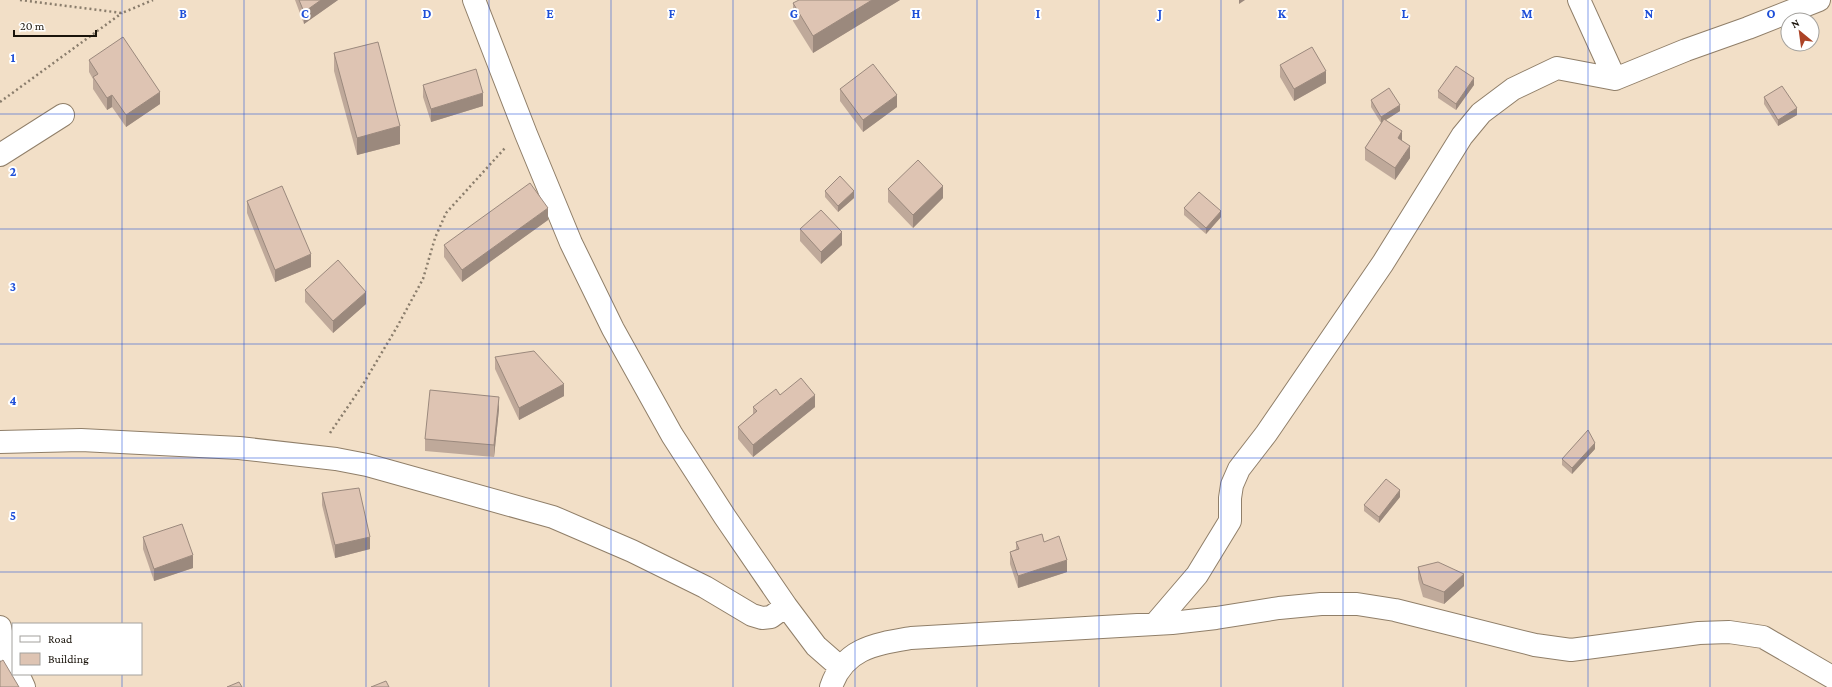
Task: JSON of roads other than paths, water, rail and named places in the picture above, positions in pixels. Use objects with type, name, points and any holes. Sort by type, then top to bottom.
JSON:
[{"type":"street","points":[[474,0],[523,126],[571,243],[613,329],[672,434],[786,606],[816,646],[840,667]]},
{"type":"street","points":[[1579,0],[1615,79]]},
{"type":"street","points":[[1155,624],[1197,575],[1230,521],[1230,498],[1232,485],[1239,469],[1266,434],[1383,263],[1462,136],[1481,113],[1513,89],[1557,68],[1615,79],[1686,50],[1748,28],[1819,0]]},
{"type":"street","points":[[0,155],[63,115]]},
{"type":"street","points":[[0,442],[81,440],[239,448],[336,459],[553,517],[632,551],[705,587],[752,615],[762,618],[771,617],[786,606]]},
{"type":"street","points":[[831,687],[834,676],[840,667],[858,651],[882,643],[912,638],[1155,624],[1216,618],[1279,608],[1321,604],[1357,604],[1395,610],[1536,645],[1571,650],[1699,632],[1728,632],[1763,637],[1832,677]]},
{"type":"street","points":[[0,627],[2,637],[12,660]]},
{"type":"street","points":[[18,675],[24,687]]}]
